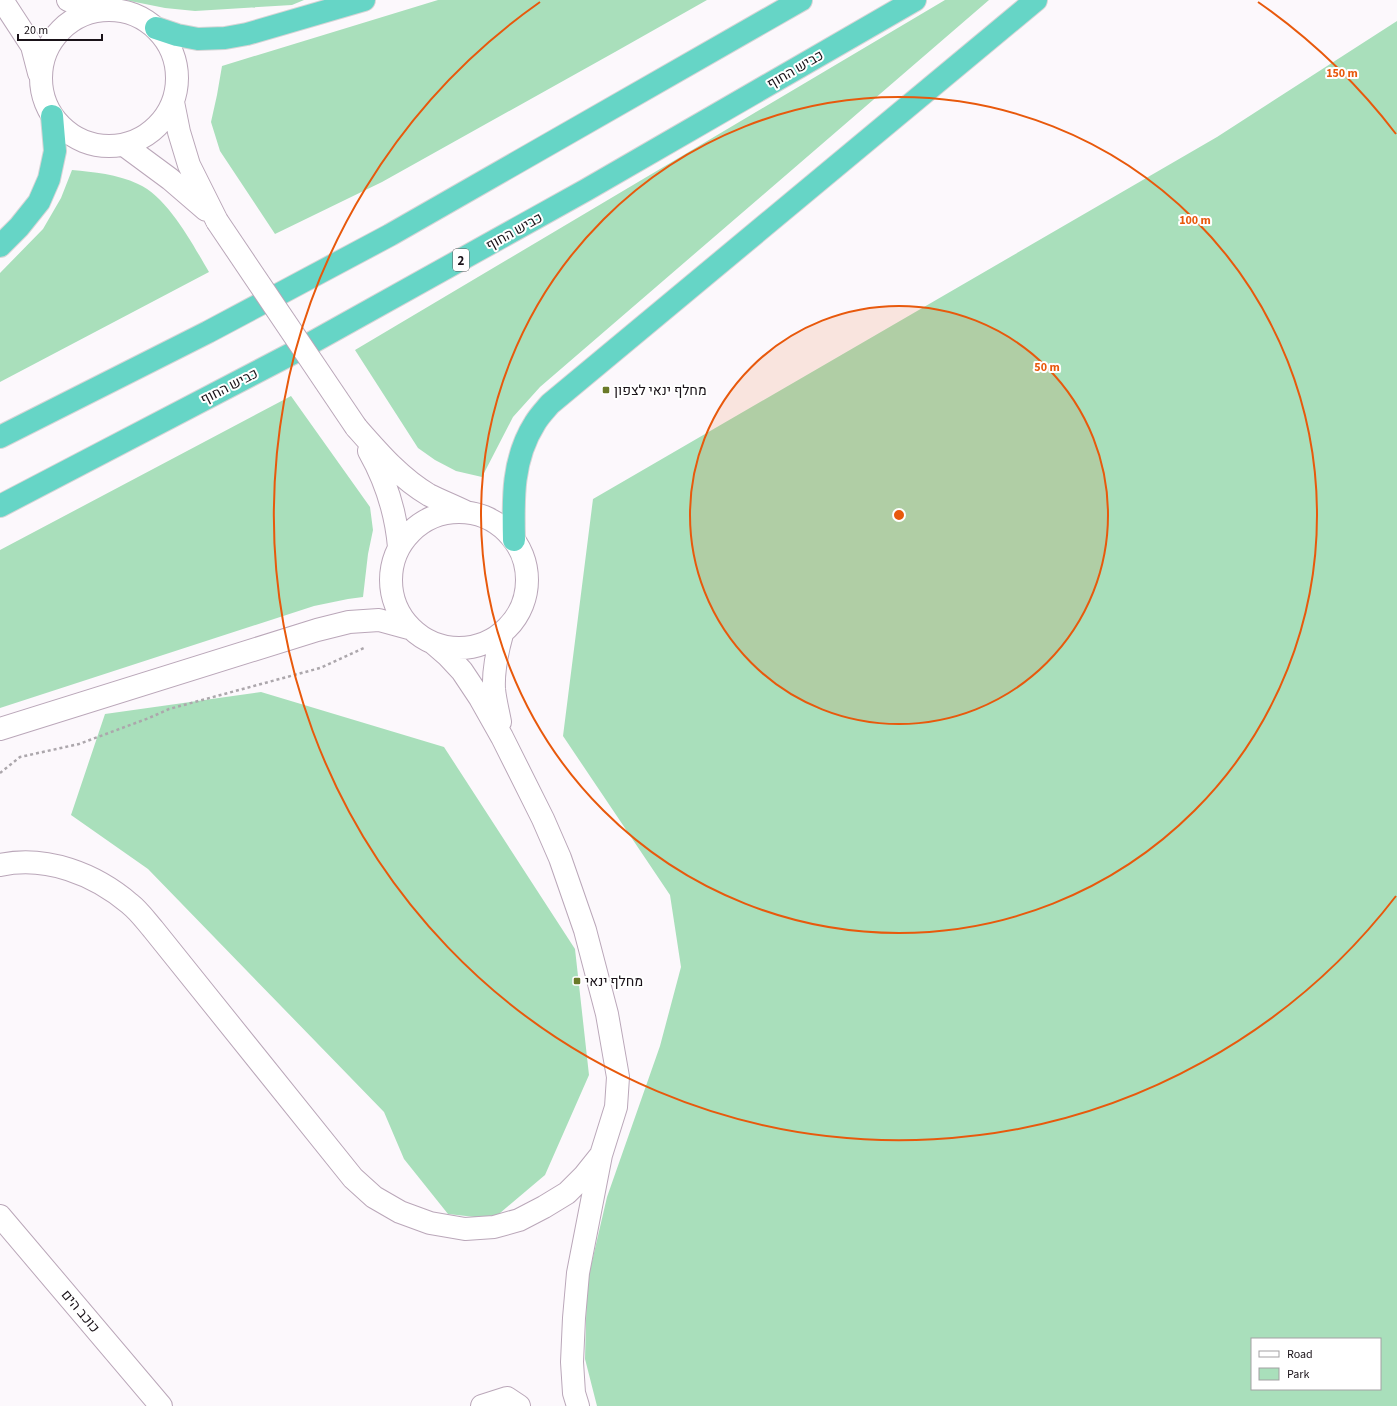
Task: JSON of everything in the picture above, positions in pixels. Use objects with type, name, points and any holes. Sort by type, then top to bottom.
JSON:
[{"type":"highway","points":[[156,28],[177,35],[198,38],[225,38],[247,34],[364,0]]},
{"type":"highway","points":[[0,438],[97,387],[208,332],[390,235],[801,0]]},
{"type":"highway","name":"כביש החוף","points":[[0,506],[295,352],[593,186],[915,0]]},
{"type":"highway","points":[[514,540],[514,484],[518,463],[525,443],[535,423],[550,404],[1036,0]]},
{"type":"highway","points":[[0,246],[19,227],[39,202],[49,179],[55,151],[52,116]]},
{"type":"main road","points":[[2,0],[32,46],[40,76],[43,98],[52,116],[66,131],[83,142],[104,146],[124,145],[140,139],[154,129],[165,117],[173,102],[177,83],[176,65],[170,46],[156,28],[137,16],[116,9],[93,11],[72,19],[55,34],[44,53],[40,76]]},
{"type":"main road","points":[[68,0],[93,11]]},
{"type":"main road","points":[[173,102],[179,132],[189,165],[217,221],[356,427],[378,466],[390,497],[398,527],[399,547]]},
{"type":"main road","points":[[124,145],[170,179],[192,197],[217,221]]},
{"type":"main road","points":[[356,427],[380,455],[402,476],[428,494],[466,512]]},
{"type":"main road","points":[[455,512],[477,514],[498,524],[514,540],[524,560],[527,571],[526,593],[519,614],[513,623],[502,634],[488,642],[468,648],[448,648],[433,643],[420,636],[398,612],[392,590],[392,568],[394,558],[405,538],[422,522],[444,514],[455,512]]},
{"type":"main road","points":[[0,729],[317,630],[349,622],[379,620],[412,629]]},
{"type":"main road","points":[[502,634],[496,656],[494,684],[502,737]]},
{"type":"main road","points":[[433,643],[462,671],[480,698],[502,737],[543,819],[560,858],[585,930],[607,1014],[618,1077],[616,1107],[601,1155],[578,1273],[574,1318],[573,1370],[574,1392],[578,1406]]},
{"type":"main road","points":[[0,865],[10,863],[39,863],[59,866],[83,874],[109,888],[131,905],[153,929],[353,1178],[374,1197],[400,1212],[430,1223],[464,1228],[494,1227],[519,1220],[544,1208],[567,1193],[584,1176],[601,1155]]},
{"type":"main road","name":"כוכב הים","points":[[0,1216],[161,1406]]},
{"type":"main road","points":[[482,1406],[507,1398],[520,1406]]},
{"type":"path","points":[[0,773],[20,757],[79,744],[169,709],[320,668],[377,642],[386,622]]},
{"type":"green space","points":[[125,0],[304,0],[292,5],[195,11],[165,8]]},
{"type":"green space","points":[[438,0],[707,0],[382,182],[275,234],[220,151],[211,122],[222,66]]},
{"type":"green space","points":[[945,0],[989,0],[540,387],[513,417],[482,477],[456,471],[435,460],[418,448],[355,350]]},
{"type":"green space","points":[[1397,21],[1397,1406],[597,1406],[585,1359],[587,1283],[607,1197],[660,1046],[681,967],[670,895],[563,736],[593,499],[1217,137]]},
{"type":"green space","points":[[72,170],[122,178],[149,190],[160,199],[179,223],[209,272],[0,382],[0,273],[43,229],[61,198]]},
{"type":"green space","points":[[291,396],[370,507],[373,530],[368,554],[363,597],[314,606],[0,708],[0,550]]},
{"type":"green space","points":[[261,692],[444,747],[575,949],[589,1075],[545,1175],[493,1219],[448,1214],[404,1159],[384,1112],[148,869],[71,815],[105,714]]},
{"type":"place","name":"מחלף ינאי לצפון","points":[[606,390]]},
{"type":"place","name":"מחלף ינאי","points":[[577,981]]}]
